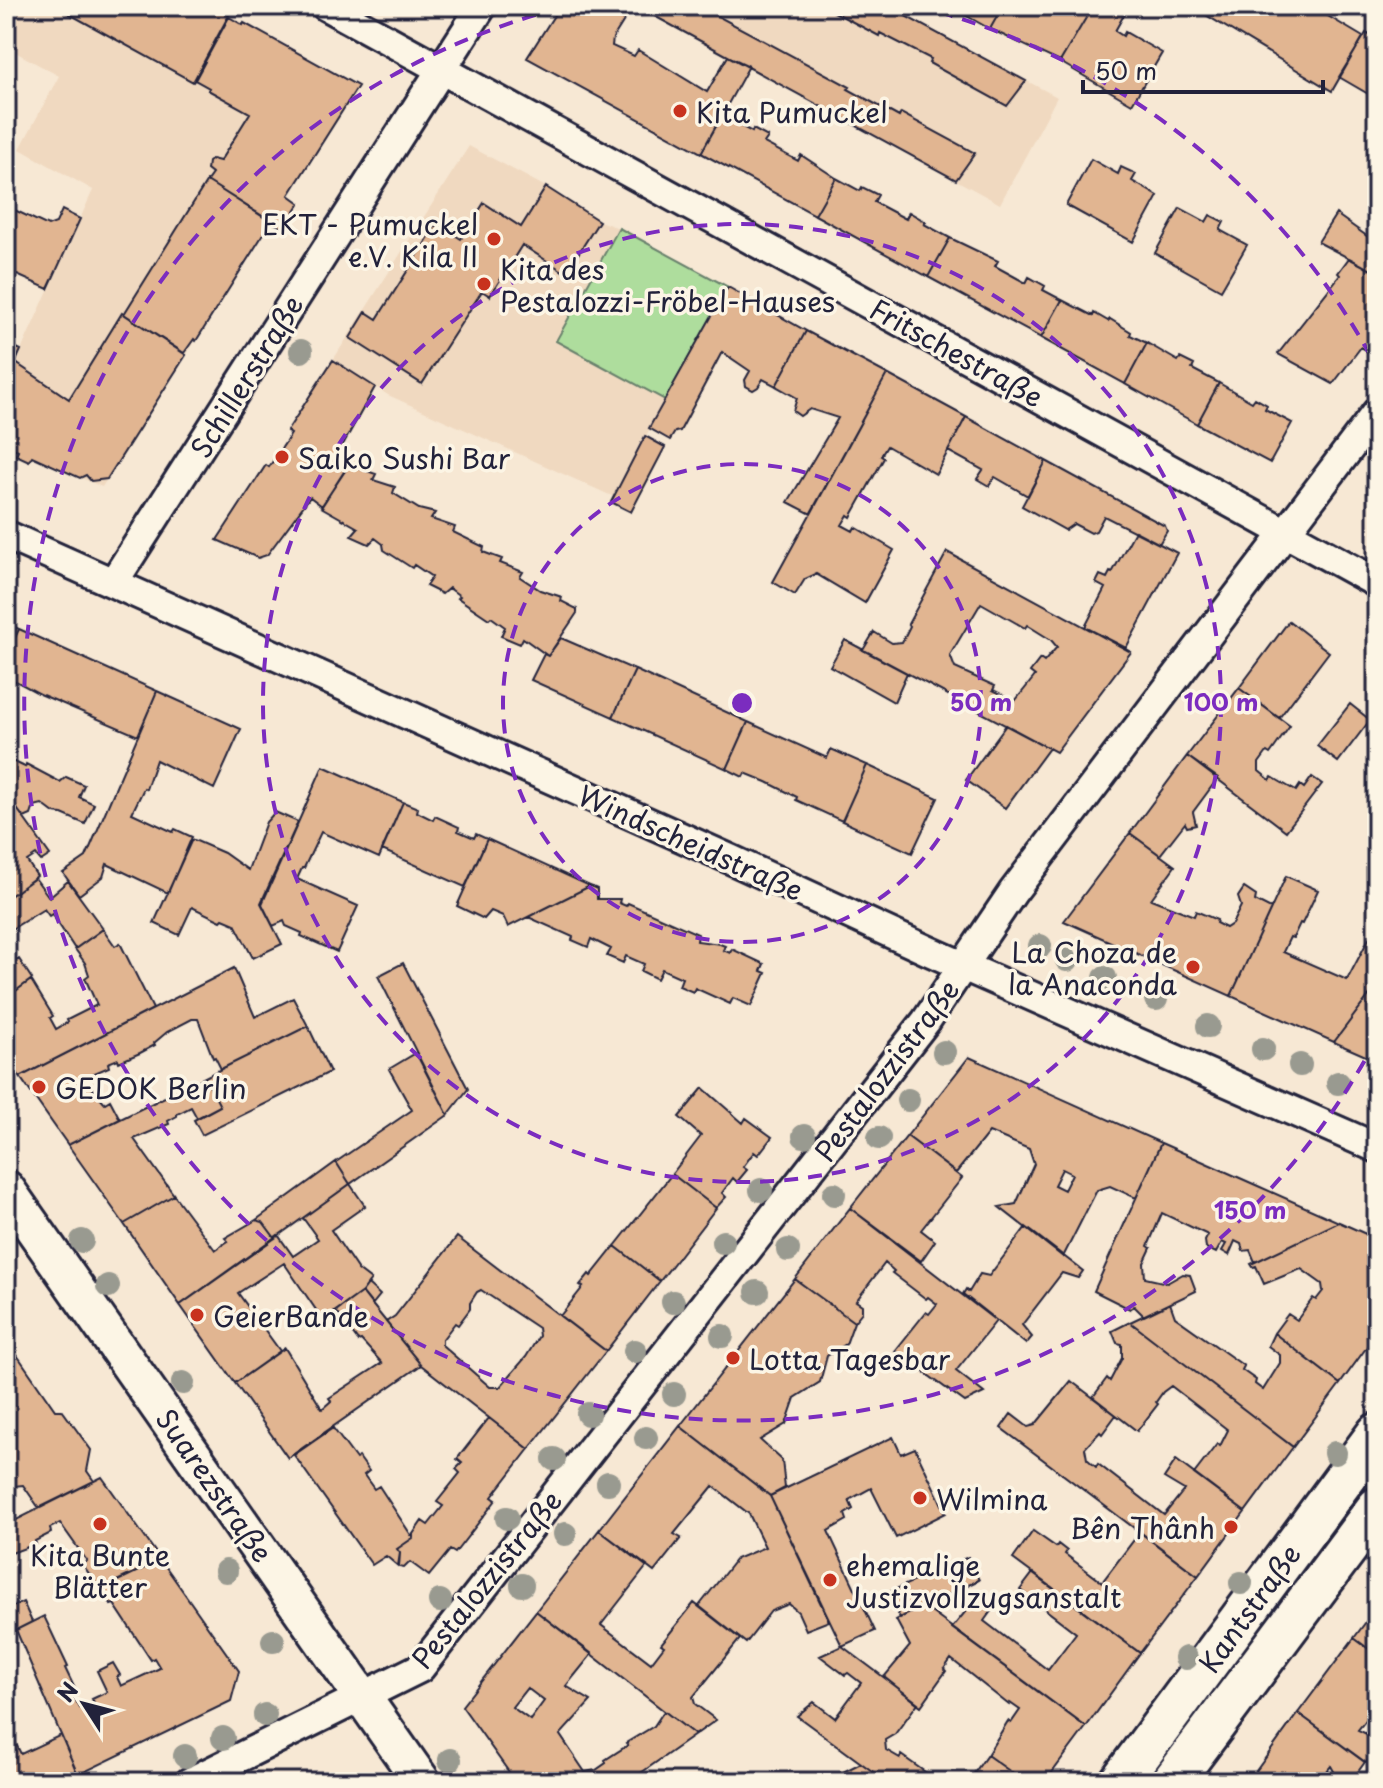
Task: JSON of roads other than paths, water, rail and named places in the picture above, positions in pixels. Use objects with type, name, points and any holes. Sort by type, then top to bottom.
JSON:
[{"type":"main road","name":"Kantstraße","points":[[1120,1782],[1377,1434]]},
{"type":"main road","name":"Kantstraße","points":[[1172,1782],[1377,1508]]},
{"type":"street","name":"Fritschestraße","points":[[326,6],[1377,583]]},
{"type":"street","name":"Schillerstraße","points":[[113,583],[482,6]]},
{"type":"street","name":"Pestalozzistraße","points":[[190,1782],[420,1668],[926,1021],[1021,880],[1288,533],[1377,412]]},
{"type":"street","name":"Windscheidstraße","points":[[6,535],[964,966],[1377,1148]]},
{"type":"street","name":"Suarezstraße","points":[[6,1189],[422,1782]]},
{"type":"place","name":"Kita Pumuckel","points":[[680,111]]},
{"type":"place","name":"EKT - Pumuckel e.V. Kila II","points":[[494,239]]},
{"type":"place","name":"Kita des Pestalozzi-Fröbel-Hauses","points":[[484,284]]},
{"type":"place","name":"Saiko Sushi Bar","points":[[282,457]]},
{"type":"place","name":"La Choza de la Anaconda","points":[[1193,967]]},
{"type":"place","name":"GEDOK Berlin","points":[[39,1087]]},
{"type":"place","name":"GeierBande","points":[[197,1315]]},
{"type":"place","name":"Lotta Tagesbar","points":[[733,1358]]},
{"type":"place","name":"Wilmina","points":[[920,1498]]},
{"type":"place","name":"Kita Bunte Blätter","points":[[100,1524]]},
{"type":"place","name":"Bên Thânh","points":[[1231,1527]]},
{"type":"place","name":"ehemalige Justizvollzugsanstalt","points":[[830,1580]]}]
